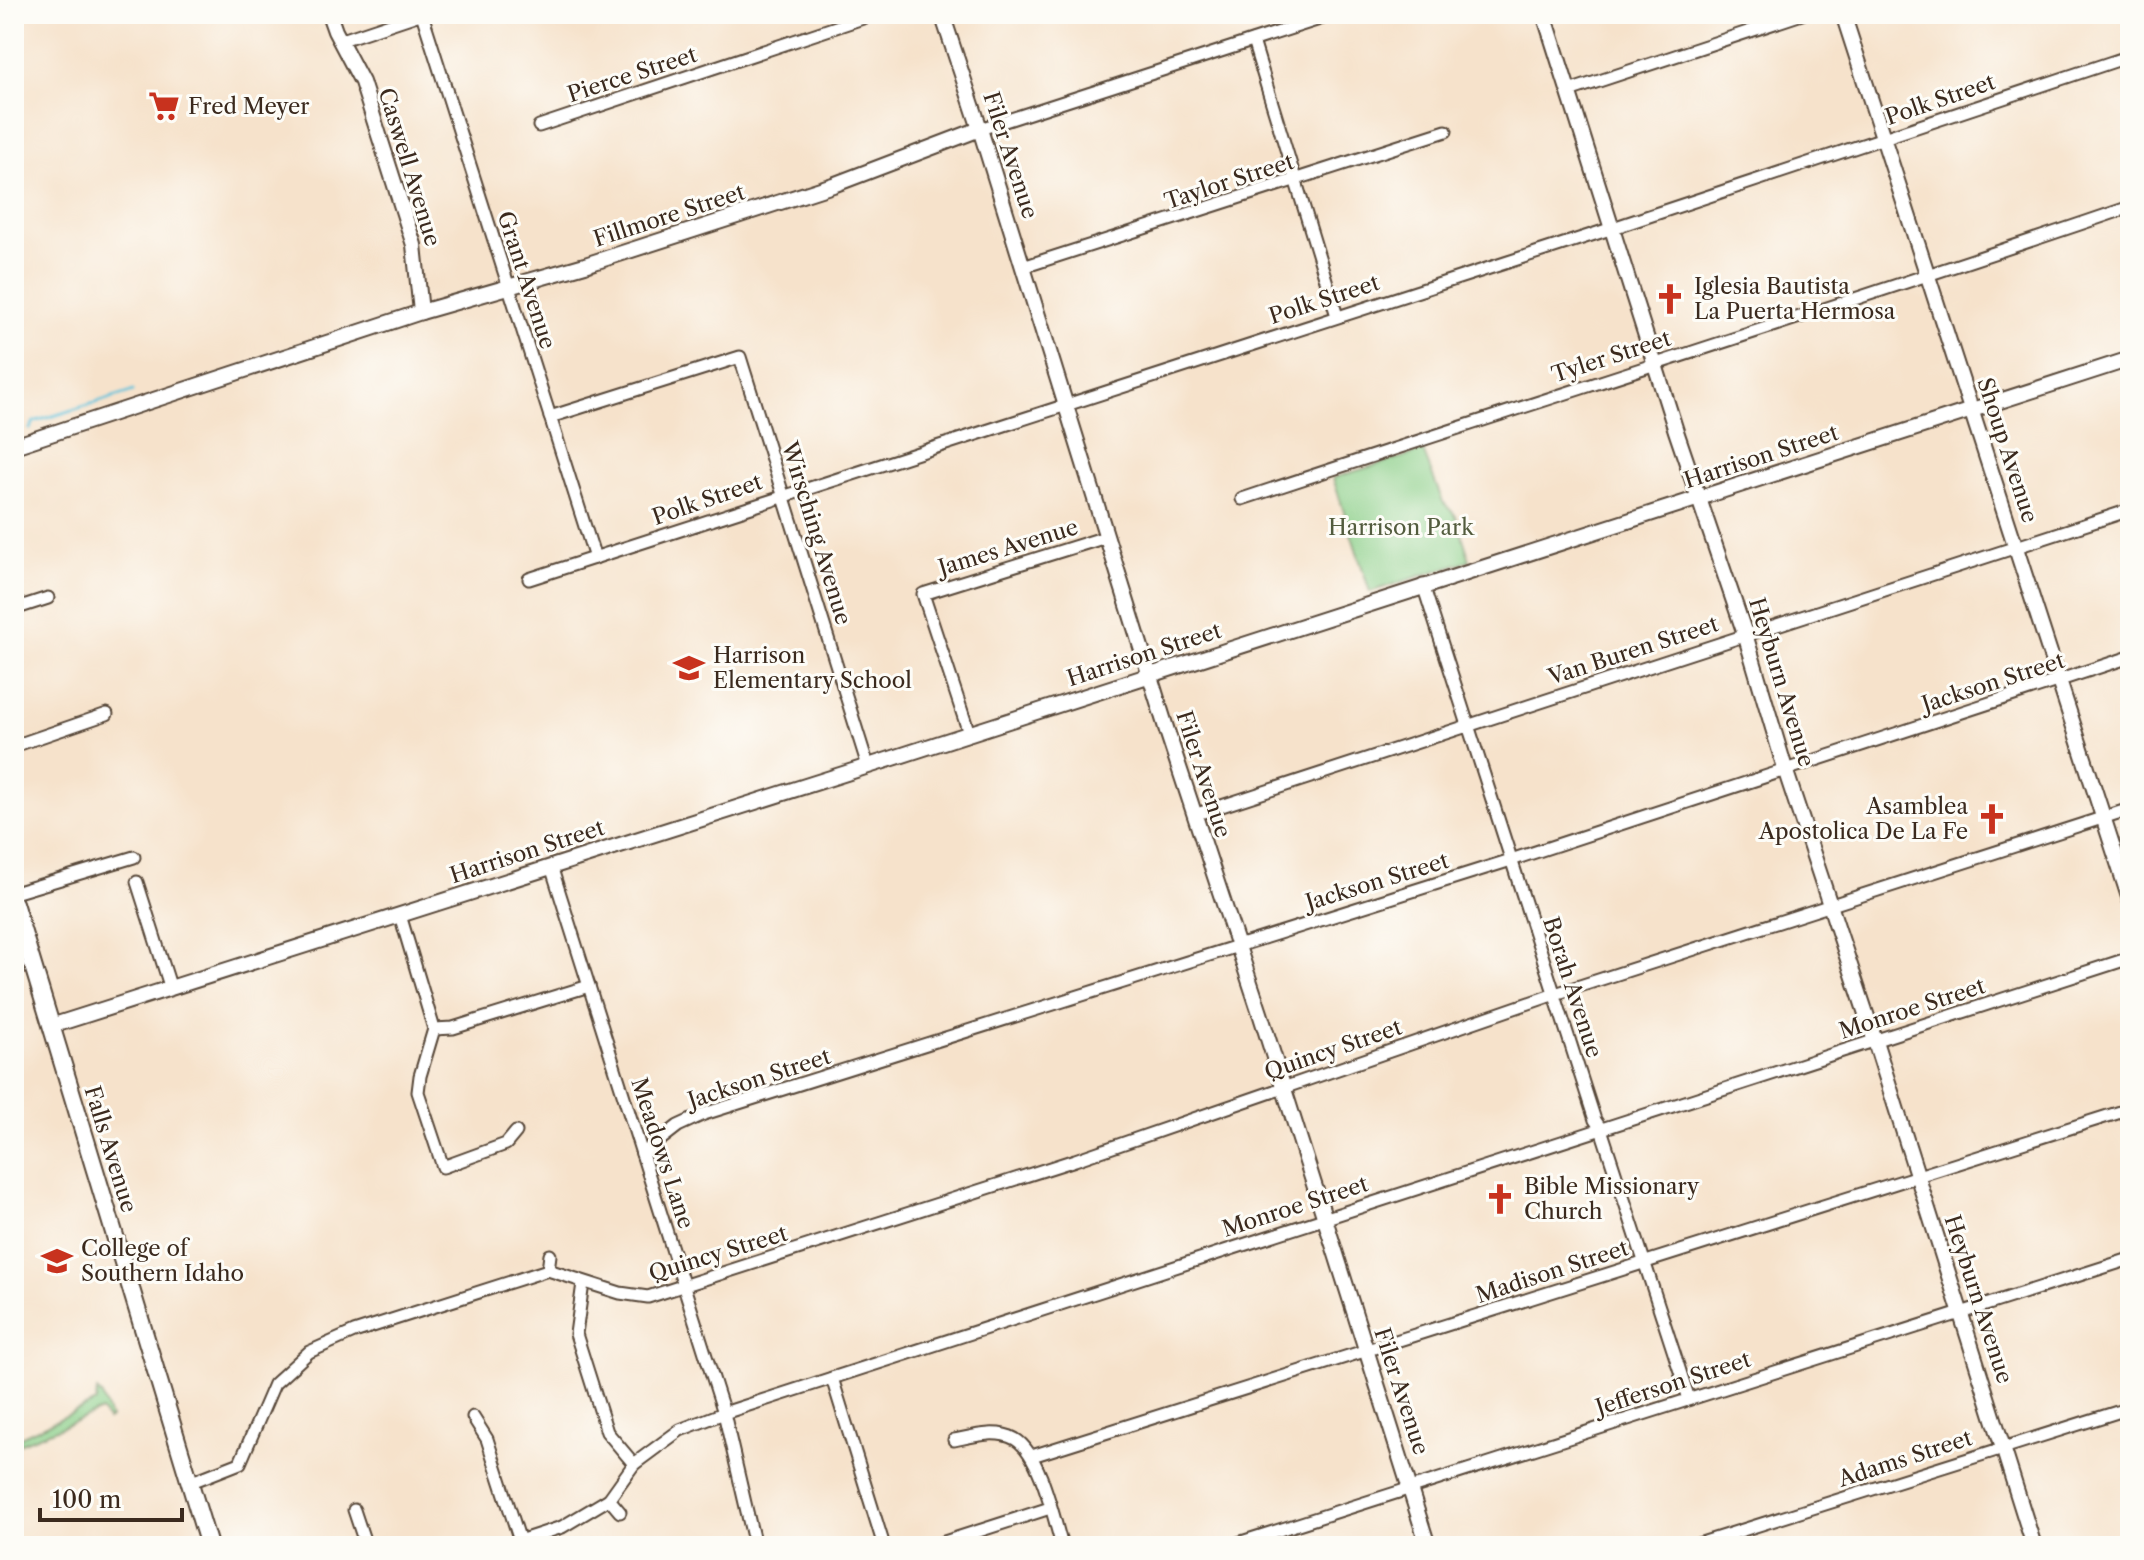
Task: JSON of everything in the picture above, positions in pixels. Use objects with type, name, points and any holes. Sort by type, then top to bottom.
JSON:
[{"type":"main road","name":"Falls Avenue","points":[[14,903],[209,1546]]},
{"type":"street","name":"Caswell Avenue","points":[[329,14],[339,41],[362,82],[414,245],[421,312]]},
{"type":"street","points":[[339,41],[421,14]]},
{"type":"street","name":"Grant Avenue","points":[[421,14],[595,558]]},
{"type":"street","name":"Pierce Street","points":[[539,126],[875,14]]},
{"type":"street","name":"Filer Avenue","points":[[942,14],[1149,675],[1428,1546]]},
{"type":"street","name":"Fillmore Street","points":[[14,446],[421,312],[585,265],[833,185],[980,129],[1335,14]]},
{"type":"street","name":"Heyburn Avenue","points":[[1544,14],[1745,634],[1786,772],[1875,1041],[2034,1546]]},
{"type":"street","points":[[1569,91],[1802,14]]},
{"type":"street","name":"Shoup Avenue","points":[[1843,14],[2130,900]]},
{"type":"street","points":[[1253,41],[1337,316]]},
{"type":"street","name":"Polk Street","points":[[529,579],[1613,228],[2130,56]]},
{"type":"street","name":"Taylor Street","points":[[1023,267],[1446,131]]},
{"type":"street","name":"Tyler Street","points":[[1242,499],[1656,362],[1928,277],[2130,207]]},
{"type":"street","name":"Wirsching Avenue","points":[[550,417],[740,357],[868,766]]},
{"type":"street","name":"Harrison Street","points":[[51,1026],[2130,359]]},
{"type":"street","name":"Van Buren Street","points":[[1194,815],[2130,510]]},
{"type":"street","name":"James Avenue","points":[[969,733],[923,594],[1106,537]]},
{"type":"street","name":"Borah Avenue","points":[[1423,585],[1595,1120],[1601,1129],[1689,1399]]},
{"type":"street","points":[[14,609],[48,598]]},
{"type":"street","name":"Jackson Street","points":[[642,1154],[678,1126],[704,1114],[1786,772],[2130,657]]},
{"type":"street","points":[[14,746],[107,714]]},
{"type":"street","name":"Quincy Street","points":[[548,1270],[620,1293],[648,1297],[1075,1160],[1555,994],[2130,809]]},
{"type":"street","points":[[14,893],[134,857]]},
{"type":"street","name":"Meadows Lane","points":[[551,866],[724,1413],[755,1546]]},
{"type":"street","points":[[137,882],[171,989]]},
{"type":"street","points":[[400,915],[434,1029],[418,1092],[443,1167],[506,1144],[516,1132]]},
{"type":"street","name":"Monroe Street","points":[[504,1546],[562,1527],[609,1499],[634,1464],[680,1430],[724,1413],[2130,958]]},
{"type":"street","points":[[434,1029],[453,1028],[589,986]]},
{"type":"street","name":"Madison Street","points":[[1032,1456],[2130,1109]]},
{"type":"street","points":[[189,1483],[240,1463],[274,1384],[309,1352],[354,1332],[548,1270],[550,1255]]},
{"type":"street","name":"Jefferson Street","points":[[1229,1546],[2130,1259]]},
{"type":"street","points":[[583,1283],[576,1334],[607,1432],[634,1464]]},
{"type":"street","points":[[832,1378],[884,1546]]},
{"type":"street","name":"Adams Street","points":[[1692,1546],[2130,1408]]},
{"type":"street","points":[[473,1417],[487,1439],[520,1541]]},
{"type":"street","points":[[954,1440],[988,1433],[1016,1440],[1032,1456],[1062,1546]]},
{"type":"street","points":[[609,1499],[620,1512]]},
{"type":"street","points":[[932,1546],[1050,1508]]},
{"type":"street","points":[[354,1510],[366,1546]]},
{"type":"green space","name":"Harrison Park","points":[[1423,451],[1443,502],[1456,516],[1470,560],[1370,592],[1333,478]]},
{"type":"green space","points":[[97,1391],[110,1418],[107,1420],[101,1411],[14,1446],[14,1440],[96,1402]]},
{"type":"waterway","points":[[30,429],[34,422],[133,391]]},
{"type":"waterway","points":[[14,467],[16,461]]},
{"type":"place","name":"Fred Meyer","points":[[164,106]]},
{"type":"place","name":"Iglesia Bautista La Puerta Hermosa","points":[[1670,299]]},
{"type":"place","name":"Harrison Elementary School","points":[[689,668]]},
{"type":"place","name":"Asamblea Apostolica De La Fe","points":[[1992,819]]},
{"type":"place","name":"Bible Missionary Church","points":[[1500,1199]]},
{"type":"place","name":"College of Southern Idaho","points":[[57,1261]]}]
